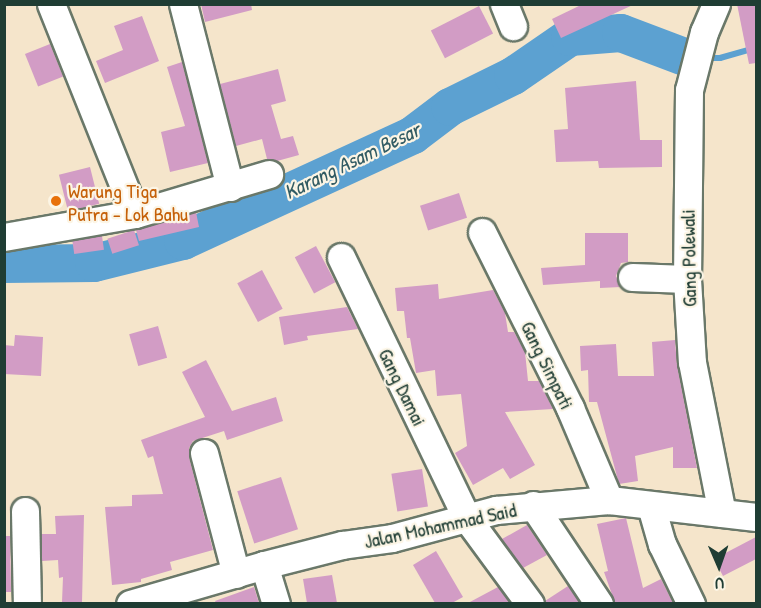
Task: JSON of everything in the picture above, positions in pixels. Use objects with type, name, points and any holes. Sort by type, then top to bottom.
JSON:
[{"type":"street","points":[[51,4],[135,214]]},
{"type":"street","points":[[183,4],[230,187]]},
{"type":"street","name":"Gang Polewali","points":[[716,4],[704,32],[690,90],[687,279],[692,362],[722,513]]},
{"type":"street","points":[[4,237],[135,214],[269,174]]},
{"type":"street","name":"Gang Simpati","points":[[482,232],[570,408],[609,500]]},
{"type":"street","name":"Gang Damai","points":[[341,257],[466,517],[530,603]]},
{"type":"street","points":[[632,278],[687,279]]},
{"type":"street","points":[[204,453],[236,574]]},
{"type":"street","name":"Jalan Mohammad Said","points":[[130,603],[342,545],[392,538],[466,517],[533,505],[609,500],[756,517]]},
{"type":"street","points":[[533,505],[598,603]]},
{"type":"street","points":[[651,506],[662,544],[691,603]]},
{"type":"street","points":[[25,511],[27,603]]},
{"type":"street","points":[[264,565],[276,603]]},
{"type":"building","points":[[201,4],[251,4],[252,10],[205,22]]},
{"type":"building","points":[[583,4],[635,4],[561,38],[552,19]]},
{"type":"building","points":[[737,4],[756,4],[756,63],[749,64]]},
{"type":"building","points":[[479,6],[493,34],[445,58],[431,31]]},
{"type":"building","points":[[142,16],[159,61],[105,83],[96,61],[123,50],[114,26]]},
{"type":"building","points":[[50,44],[63,76],[38,87],[25,54]]},
{"type":"building","points":[[182,62],[208,163],[170,172],[161,132],[185,126],[167,67]]},
{"type":"building","points":[[278,69],[286,101],[271,105],[281,139],[293,136],[299,155],[277,161],[267,159],[262,139],[236,146],[220,84]]},
{"type":"building","points":[[636,81],[640,140],[662,140],[662,167],[599,168],[598,161],[556,162],[554,130],[568,129],[565,88]]},
{"type":"building","points":[[90,167],[99,204],[68,212],[59,175]]},
{"type":"building","points":[[459,193],[467,218],[428,230],[420,206]]},
{"type":"building","points":[[196,212],[199,227],[139,241],[136,230]]},
{"type":"building","points":[[134,230],[139,245],[112,254],[107,239]]},
{"type":"building","points":[[585,233],[628,233],[628,262],[621,263],[616,276],[621,287],[600,288],[600,281],[543,285],[541,268],[585,265]]},
{"type":"building","points":[[102,236],[104,250],[74,254],[72,240]]},
{"type":"building","points":[[316,246],[335,282],[314,293],[295,257]]},
{"type":"building","points":[[262,270],[283,309],[258,322],[237,283]]},
{"type":"building","points":[[438,284],[439,299],[493,290],[505,313],[508,332],[514,332],[525,352],[528,381],[539,381],[553,409],[505,412],[535,465],[510,479],[503,468],[473,485],[455,453],[467,446],[461,394],[437,396],[435,370],[416,373],[410,338],[407,338],[404,311],[397,311],[395,288]]},
{"type":"building","points":[[347,307],[358,329],[307,336],[308,340],[284,345],[279,317]]},
{"type":"building","points":[[158,326],[167,358],[138,366],[129,334]]},
{"type":"building","points":[[15,335],[43,337],[41,376],[4,374],[4,345],[14,346]]},
{"type":"building","points":[[675,340],[677,365],[697,468],[673,468],[673,447],[635,456],[638,481],[619,484],[597,402],[589,402],[588,370],[581,371],[580,346],[616,344],[618,376],[654,376],[652,342]]},
{"type":"building","points":[[206,360],[232,411],[276,397],[283,421],[227,440],[224,431],[193,441],[189,448],[189,457],[213,550],[170,562],[172,570],[141,579],[141,582],[112,585],[105,507],[132,506],[132,495],[163,494],[153,456],[148,458],[141,440],[205,417],[182,372]]},
{"type":"building","points":[[422,469],[428,507],[397,511],[391,474]]},
{"type":"building","points":[[281,477],[298,529],[254,544],[237,491]]},
{"type":"building","points":[[84,515],[82,603],[62,602],[63,577],[59,578],[58,560],[42,561],[41,534],[56,534],[55,516]]},
{"type":"building","points":[[626,518],[643,588],[661,579],[673,603],[615,603],[604,572],[608,571],[597,524]]},
{"type":"building","points":[[527,525],[547,555],[523,568],[502,539]]},
{"type":"building","points":[[4,536],[10,536],[11,592],[4,592]]},
{"type":"building","points":[[756,537],[756,559],[723,576],[714,559]]},
{"type":"building","points":[[436,551],[463,597],[452,603],[435,603],[413,565]]},
{"type":"building","points":[[332,575],[337,603],[307,603],[303,579]]},
{"type":"building","points":[[568,586],[580,603],[546,603],[545,601]]},
{"type":"building","points":[[254,587],[259,603],[216,603],[215,601]]},
{"type":"building","points":[[498,587],[510,603],[468,603]]},
{"type":"waterway","name":"Karang Asam Besar","points":[[4,264],[94,263],[183,241],[413,135],[450,107],[513,76],[570,37],[621,33],[682,56]]},
{"type":"waterway","points":[[705,58],[720,58],[756,48]]},
{"type":"place","name":"Warung Tiga Putra - Lok Bahu","points":[[56,201]]}]
